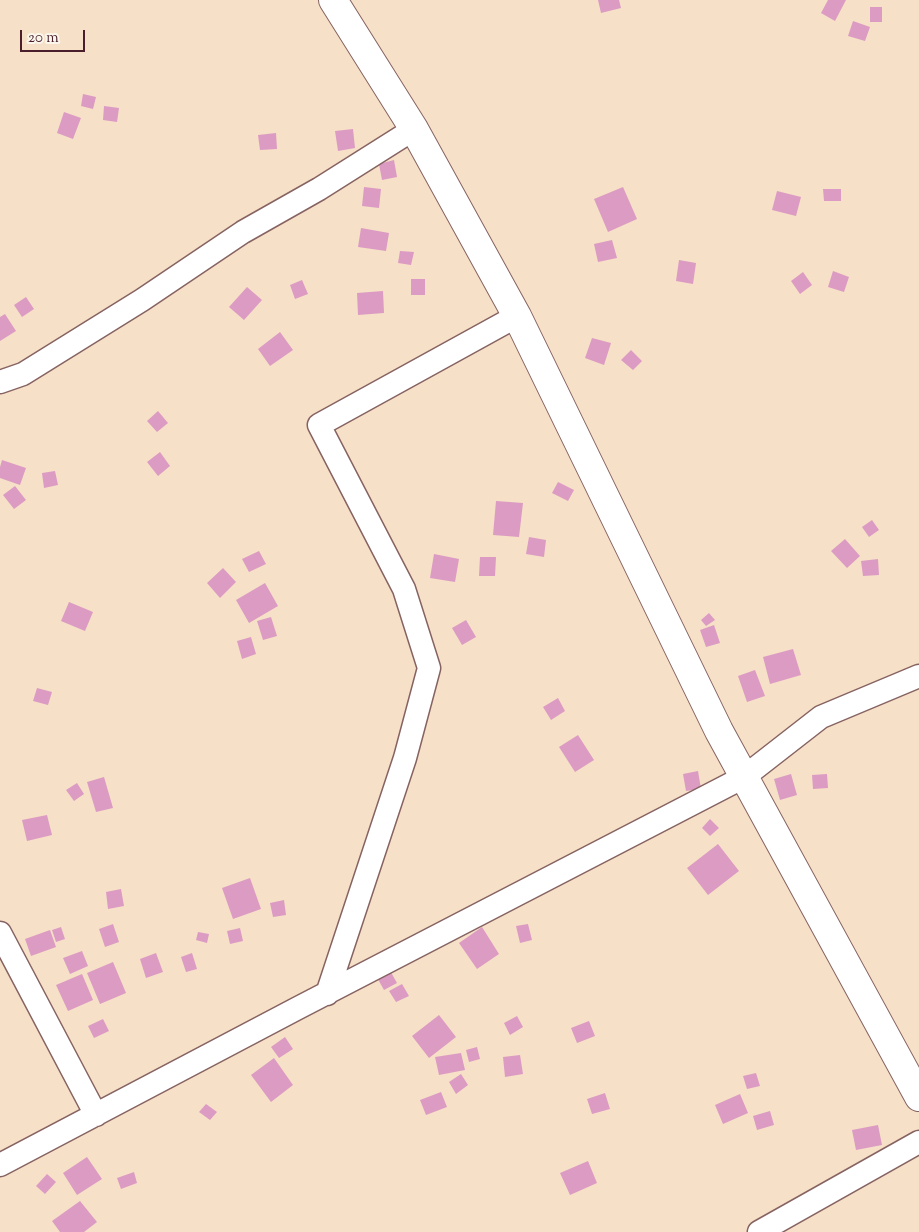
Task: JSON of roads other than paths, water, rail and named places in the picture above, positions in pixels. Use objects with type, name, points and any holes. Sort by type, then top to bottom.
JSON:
[{"type":"street","points":[[333,0],[414,129],[517,316],[719,731],[919,1097]]},
{"type":"street","points":[[0,382],[23,374],[142,300],[243,232],[319,189],[414,129]]},
{"type":"street","points":[[327,994],[405,758],[429,668],[404,589],[319,425],[517,316]]},
{"type":"street","points":[[0,1165],[744,777],[821,717],[919,676]]},
{"type":"street","points":[[0,933],[96,1115]]},
{"type":"street","points":[[759,1232],[919,1142]]}]
